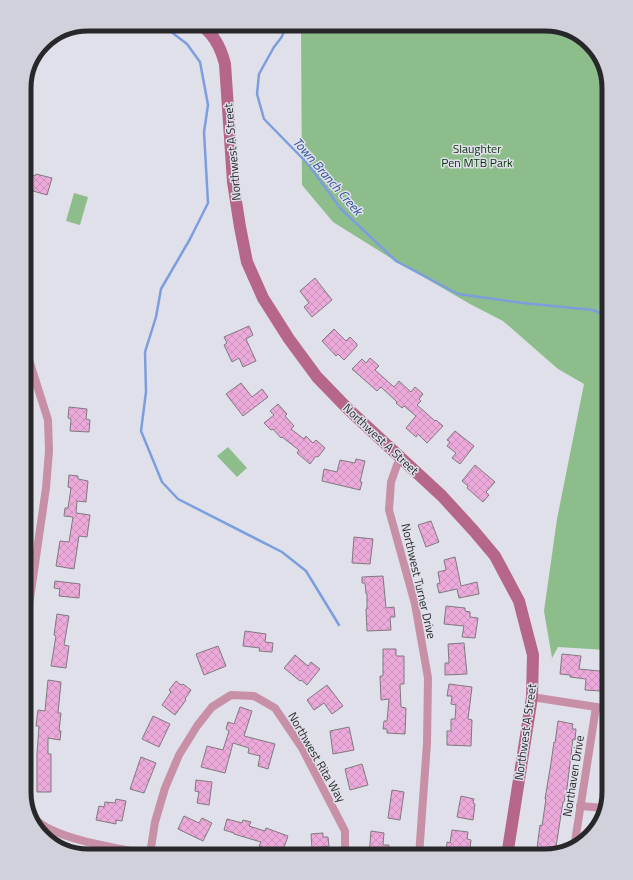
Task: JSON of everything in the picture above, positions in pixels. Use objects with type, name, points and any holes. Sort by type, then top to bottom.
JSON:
[{"type":"street","name":"Northwest A Street","points":[[206,31],[221,48],[225,64],[233,182],[240,227],[247,262],[263,298],[289,339],[317,377],[348,409],[442,496],[474,531],[494,556],[519,602],[533,656],[532,697],[508,849]]},
{"type":"street","points":[[31,366],[48,420],[49,451],[46,488],[31,592]]},
{"type":"street","name":"Northwest Turner Drive","points":[[402,458],[397,465],[390,482],[389,510],[415,604],[428,678],[427,743],[419,849]]},
{"type":"street","name":"Northwest Rita Way","points":[[151,849],[155,822],[163,795],[179,755],[197,726],[212,708],[231,695],[254,696],[275,708],[302,748],[345,830],[345,849]]},
{"type":"street","points":[[532,697],[602,708]]},
{"type":"street","name":"Northaven Drive","points":[[575,840],[596,708]]},
{"type":"street","points":[[580,806],[600,808]]},
{"type":"street","points":[[40,822],[50,829],[67,836],[103,846],[121,849]]},
{"type":"green space","name":"Slaughter Pen MTB Park","points":[[301,31],[549,31],[570,37],[588,50],[598,66],[602,81],[602,650],[558,647],[552,658],[544,611],[557,519],[584,384],[558,369],[503,321],[470,304],[389,257],[333,222],[302,185]]},
{"type":"green space","points":[[74,193],[88,197],[80,225],[66,221]]},
{"type":"green space","points":[[228,447],[247,468],[237,477],[217,456]]},
{"type":"building","points":[[36,174],[52,178],[47,195],[33,191],[31,198],[31,175],[35,176]]},
{"type":"building","points":[[315,278],[332,300],[312,317],[304,307],[309,303],[300,291]]},
{"type":"building","points":[[249,326],[253,335],[246,339],[256,361],[243,367],[239,358],[232,362],[224,345],[227,343],[224,337]]},
{"type":"building","points":[[334,329],[346,341],[350,337],[357,344],[357,346],[344,360],[338,354],[336,356],[322,341]]},
{"type":"building","points":[[370,358],[379,366],[375,370],[394,387],[399,381],[411,392],[415,387],[423,394],[419,399],[421,401],[417,405],[443,426],[427,443],[418,434],[416,437],[406,428],[416,416],[404,406],[402,408],[381,387],[377,391],[352,369],[362,359],[366,363]]},
{"type":"building","points":[[241,383],[252,397],[262,389],[268,397],[243,416],[226,394]]},
{"type":"building","points":[[278,404],[287,414],[285,416],[294,426],[291,429],[304,439],[306,436],[313,443],[316,440],[325,448],[310,464],[297,453],[299,450],[282,437],[281,438],[273,429],[271,430],[264,423],[274,415],[270,411]]},
{"type":"building","points":[[69,407],[87,409],[86,419],[90,420],[89,432],[70,431],[71,419],[68,418]]},
{"type":"building","points":[[455,431],[474,446],[460,464],[452,458],[456,453],[447,446],[450,442],[447,440]]},
{"type":"building","points":[[356,459],[365,461],[360,482],[362,482],[360,490],[322,481],[324,469],[337,472],[340,460],[355,463]]},
{"type":"building","points":[[475,465],[495,482],[486,492],[489,495],[483,502],[467,488],[468,486],[462,481]]},
{"type":"building","points":[[69,475],[78,476],[78,479],[88,481],[86,502],[77,501],[76,513],[90,515],[87,537],[79,536],[74,569],[56,566],[60,541],[69,542],[73,517],[64,516],[65,508],[68,508],[71,488],[68,487]]},
{"type":"building","points":[[431,521],[439,542],[426,547],[418,525]]},
{"type":"building","points":[[354,537],[373,539],[370,564],[352,563]]},
{"type":"building","points":[[455,557],[461,586],[477,582],[479,594],[459,598],[457,589],[439,593],[437,584],[440,583],[438,572],[446,570],[444,560]]},
{"type":"building","points":[[383,576],[386,608],[394,607],[395,617],[390,617],[391,630],[367,631],[367,594],[365,583],[362,583],[362,577]]},
{"type":"building","points":[[55,581],[80,584],[79,598],[59,596],[60,589],[54,588]]},
{"type":"building","points":[[446,606],[465,608],[465,611],[470,612],[470,617],[478,618],[475,638],[462,637],[464,626],[444,624]]},
{"type":"building","points":[[57,614],[69,616],[64,645],[69,646],[66,668],[51,666],[56,636],[54,635]]},
{"type":"building","points":[[245,631],[266,634],[265,642],[273,643],[272,652],[259,651],[260,648],[243,646]]},
{"type":"building","points":[[464,643],[467,674],[445,675],[445,663],[449,663],[448,644]]},
{"type":"building","points":[[218,646],[226,666],[204,675],[196,654]]},
{"type":"building","points":[[383,649],[396,649],[396,656],[404,656],[404,684],[400,684],[401,707],[406,708],[405,734],[387,733],[387,729],[383,729],[384,721],[387,721],[389,699],[381,700],[380,676],[383,676]]},
{"type":"building","points":[[562,654],[581,656],[579,669],[602,671],[601,691],[585,690],[586,679],[560,674]]},
{"type":"building","points":[[295,655],[308,666],[311,662],[320,669],[307,685],[284,668]]},
{"type":"building","points":[[48,680],[61,682],[58,713],[61,713],[59,731],[61,731],[60,740],[48,738],[48,754],[51,754],[51,792],[37,792],[39,726],[36,726],[38,710],[45,711]]},
{"type":"building","points":[[176,681],[191,690],[175,715],[162,705],[171,692],[169,690]]},
{"type":"building","points":[[449,684],[472,687],[468,719],[472,720],[471,746],[447,745],[447,731],[451,731],[451,719],[455,719],[456,705],[451,704],[452,696],[447,696]]},
{"type":"building","points":[[327,685],[343,706],[332,714],[324,703],[314,710],[307,700]]},
{"type":"building","points":[[240,707],[252,711],[244,736],[275,744],[268,769],[258,766],[260,756],[248,753],[249,748],[233,743],[225,773],[201,767],[207,746],[223,750],[229,731],[226,729],[228,722],[234,724]]},
{"type":"building","points":[[153,716],[170,724],[159,747],[142,739]]},
{"type":"building","points":[[558,721],[573,724],[572,729],[576,729],[575,740],[573,739],[567,788],[563,802],[556,848],[537,849],[540,825],[542,826],[554,742],[555,743]]},
{"type":"building","points":[[349,727],[354,750],[333,754],[330,731]]},
{"type":"building","points":[[141,757],[156,763],[144,793],[130,789]]},
{"type":"building","points":[[362,764],[368,785],[350,790],[345,769]]},
{"type":"building","points":[[196,780],[212,782],[209,805],[197,803],[199,792],[195,791]]},
{"type":"building","points":[[392,790],[404,792],[400,820],[388,818]]},
{"type":"building","points":[[461,796],[474,799],[473,803],[475,804],[473,820],[457,817]]},
{"type":"building","points":[[116,799],[126,801],[122,821],[116,820],[116,824],[96,820],[99,806],[104,807],[105,802],[115,803]]},
{"type":"building","points":[[184,816],[199,823],[202,818],[212,823],[203,841],[178,829]]},
{"type":"building","points":[[227,819],[242,823],[243,820],[251,822],[249,826],[265,831],[266,828],[288,836],[283,849],[267,849],[259,846],[261,842],[224,830]]},
{"type":"building","points":[[452,830],[468,832],[467,839],[471,840],[470,849],[446,849],[447,842],[450,843]]},
{"type":"building","points":[[371,831],[384,833],[383,845],[389,845],[389,849],[370,849]]},
{"type":"building","points":[[323,833],[323,837],[328,837],[329,846],[312,848],[311,834]]},
{"type":"waterway","points":[[170,31],[187,44],[200,62],[208,105],[204,132],[208,203],[190,239],[161,289],[156,317],[145,352],[146,392],[141,431],[162,482],[178,499],[282,552],[306,571],[339,625]]},
{"type":"waterway","name":"Town Branch Creek","points":[[284,31],[259,74],[257,94],[264,119],[308,164],[341,209],[396,261],[458,294],[523,303],[593,310],[602,314]]}]
